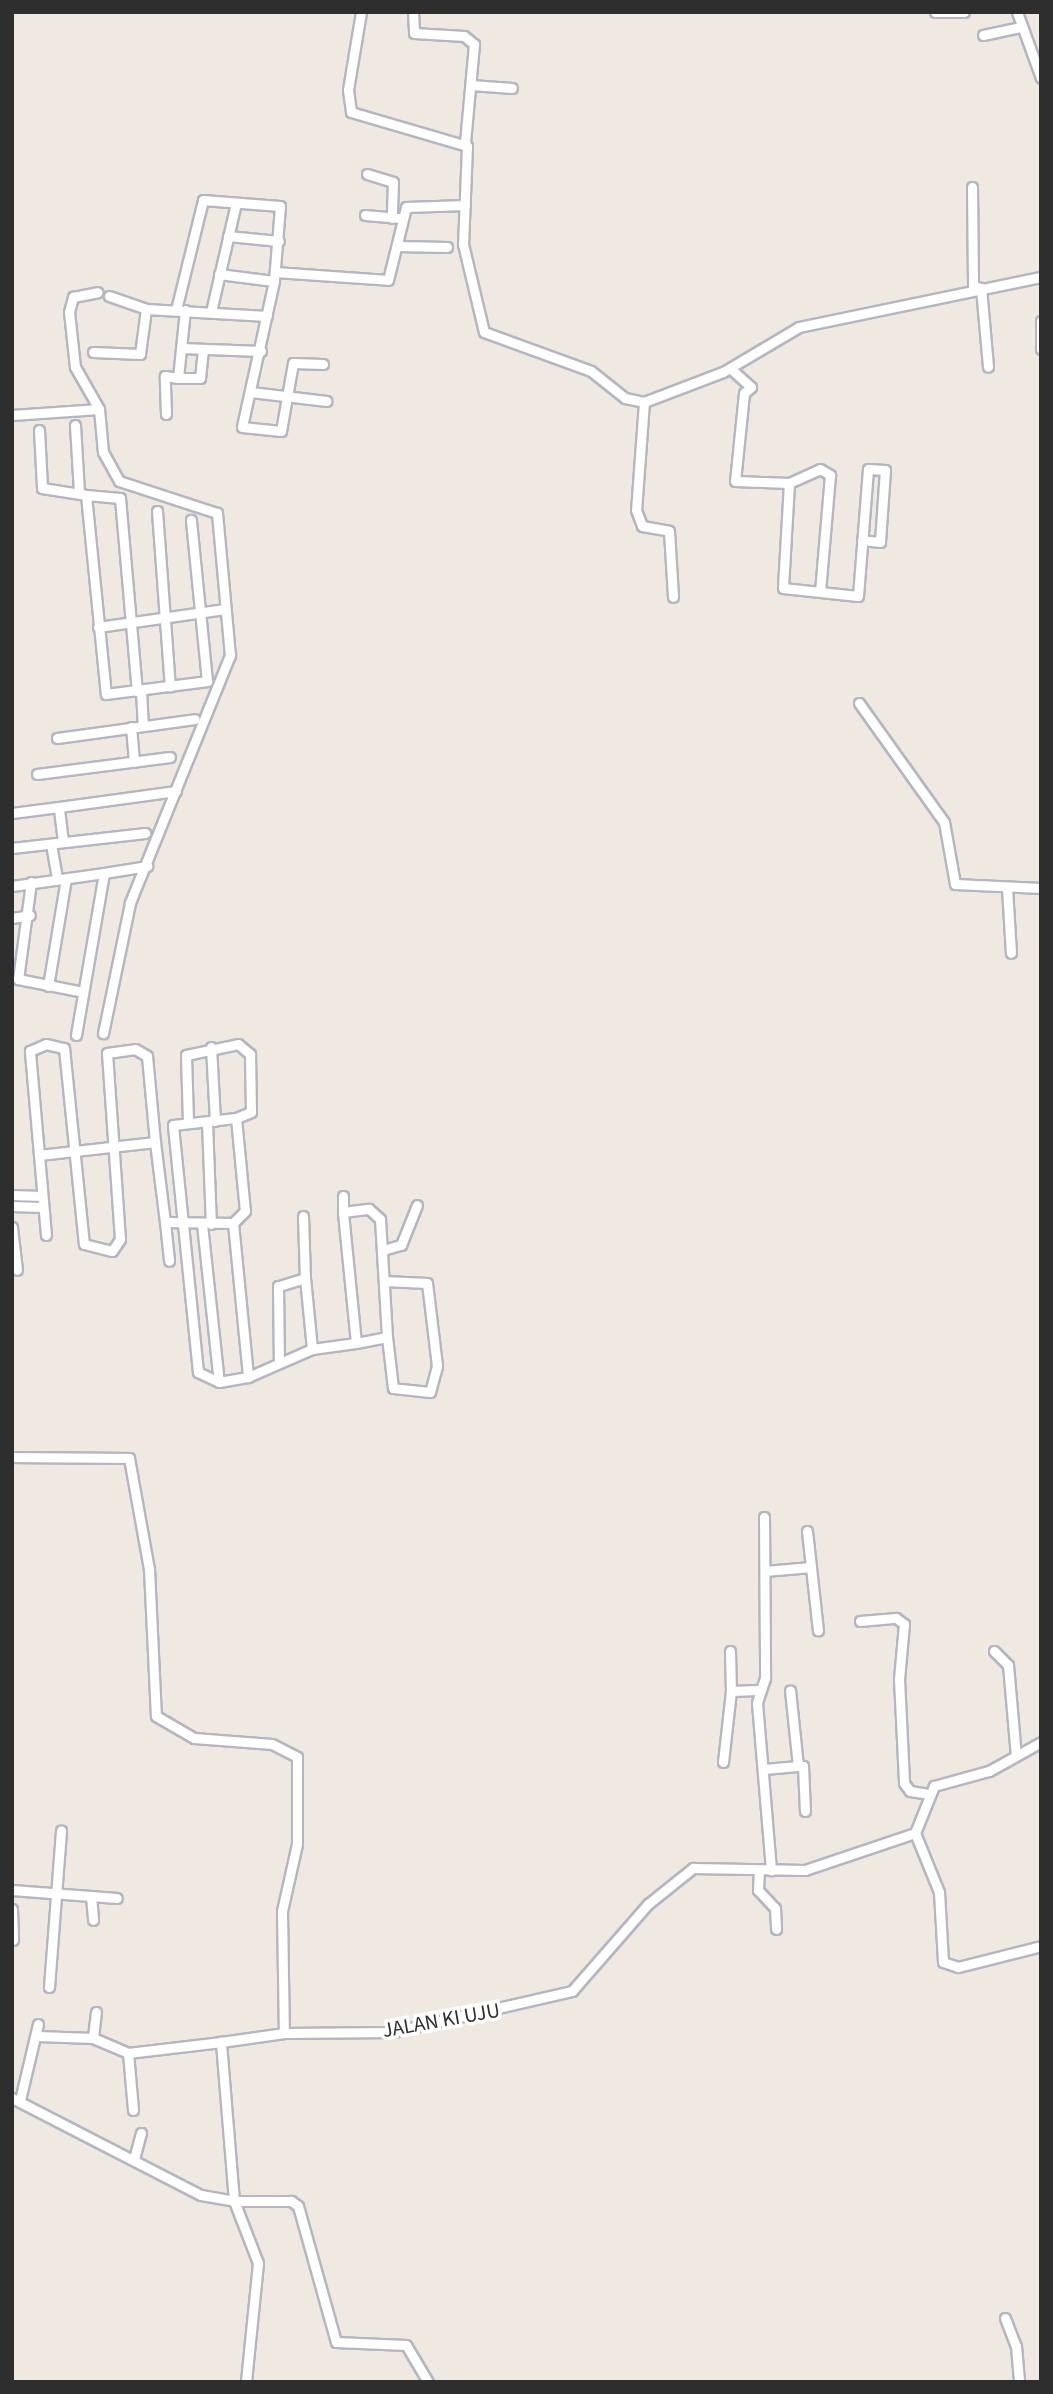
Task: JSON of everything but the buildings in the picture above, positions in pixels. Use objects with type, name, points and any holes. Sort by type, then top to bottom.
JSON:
[{"type":"street","points":[[361,12],[348,90],[351,112],[466,144]]},
{"type":"street","points":[[413,12],[414,33],[473,41],[466,144],[464,259],[484,331],[591,371],[625,398],[644,402],[731,369],[799,327],[1041,277]]},
{"type":"street","points":[[936,12],[964,12]]},
{"type":"street","points":[[1017,12],[1041,78]]},
{"type":"street","points":[[982,35],[1022,27]]},
{"type":"street","points":[[471,85],[512,88]]},
{"type":"street","points":[[219,274],[388,280],[397,246],[394,182],[367,174]]},
{"type":"street","points":[[972,187],[973,286],[981,288]]},
{"type":"street","points":[[178,378],[181,310],[201,203],[280,206],[274,276],[261,351],[242,427],[281,431],[293,363],[323,364]]},
{"type":"street","points":[[211,312],[236,203]]},
{"type":"street","points":[[365,215],[396,218],[410,205],[465,205]]},
{"type":"street","points":[[228,236],[279,241]]},
{"type":"street","points":[[397,246],[447,247]]},
{"type":"street","points":[[981,288],[988,367]]},
{"type":"street","points":[[98,292],[74,297],[69,312],[75,367],[99,409],[103,452],[119,481],[217,513],[229,664],[130,903],[103,1033]]},
{"type":"street","points":[[108,296],[146,309],[267,316]]},
{"type":"street","points":[[93,352],[140,354],[146,309]]},
{"type":"street","points":[[1041,321],[1041,349]]},
{"type":"street","points":[[181,348],[203,351],[261,351]]},
{"type":"street","points":[[166,414],[165,376],[200,378],[203,351]]},
{"type":"street","points":[[731,369],[751,387],[744,393],[735,481],[789,482],[820,469],[830,475],[820,592]]},
{"type":"street","points":[[251,392],[326,401]]},
{"type":"street","points":[[644,402],[636,510],[642,526],[669,531],[673,597]]},
{"type":"street","points":[[12,415],[99,409]]},
{"type":"street","points":[[75,425],[104,693],[207,681],[203,612],[191,520]]},
{"type":"street","points":[[39,430],[42,488],[120,498],[130,622],[144,726]]},
{"type":"street","points":[[789,482],[783,588],[858,596],[862,540],[868,469],[885,470],[880,542],[862,540]]},
{"type":"street","points":[[157,511],[170,687]]},
{"type":"street","points":[[98,627],[225,609]]},
{"type":"street","points":[[859,703],[944,822],[955,884],[1041,888]]},
{"type":"street","points":[[57,738],[195,719]]},
{"type":"street","points":[[131,727],[134,762]]},
{"type":"street","points":[[37,774],[170,757]]},
{"type":"street","points":[[12,813],[176,792]]},
{"type":"street","points":[[59,807],[63,842]]},
{"type":"street","points":[[12,848],[145,833]]},
{"type":"street","points":[[48,986],[61,879],[51,844]]},
{"type":"street","points":[[12,886],[147,866]]},
{"type":"street","points":[[76,1035],[104,873]]},
{"type":"street","points":[[31,883],[30,915],[19,981],[83,992]]},
{"type":"street","points":[[1007,888],[1011,953]]},
{"type":"street","points":[[12,918],[30,915]]},
{"type":"street","points":[[12,955],[23,953]]},
{"type":"street","points":[[46,1236],[28,1053],[46,1044],[64,1048],[82,1241],[112,1251],[120,1239],[103,1057],[135,1049],[149,1063],[169,1261]]},
{"type":"street","points":[[188,1122],[186,1055],[211,1047],[238,1044],[250,1054],[251,1112],[236,1118],[188,1122],[171,1128],[178,1225],[198,1372],[219,1382],[248,1377],[312,1349],[387,1337]]},
{"type":"street","points":[[211,1047],[206,1224],[219,1382]]},
{"type":"street","points":[[165,1222],[178,1225],[233,1223],[244,1211],[236,1118]]},
{"type":"street","points":[[39,1155],[155,1142]]},
{"type":"street","points":[[12,1195],[41,1195]]},
{"type":"street","points":[[343,1196],[356,1343]]},
{"type":"street","points":[[383,1250],[401,1245],[417,1205]]},
{"type":"street","points":[[12,1206],[42,1208]]},
{"type":"street","points":[[343,1212],[369,1209],[379,1216],[387,1337],[393,1388],[430,1392],[437,1366],[427,1283],[384,1280]]},
{"type":"street","points":[[303,1216],[305,1278],[312,1349]]},
{"type":"street","points":[[233,1223],[248,1377]]},
{"type":"street","points":[[12,1227],[17,1270]]},
{"type":"street","points":[[279,1363],[278,1286],[305,1278]]},
{"type":"street","points":[[12,1457],[129,1458],[149,1569],[156,1716],[199,1739],[272,1744],[297,1757],[297,1844],[282,1911],[284,2033]]},
{"type":"street","points":[[764,1517],[765,1678],[758,1690],[771,1870]]},
{"type":"street","points":[[807,1531],[818,1630]]},
{"type":"street","points":[[765,1571],[811,1567]]},
{"type":"street","points":[[860,1621],[896,1618],[904,1624],[899,1679],[904,1783],[910,1791],[930,1794]]},
{"type":"street","points":[[723,1762],[731,1691],[730,1651]]},
{"type":"street","points":[[994,1651],[1007,1658],[1016,1756]]},
{"type":"street","points":[[731,1691],[758,1690]]},
{"type":"street","points":[[790,1690],[798,1766]]},
{"type":"street","points":[[1041,1742],[976,1776],[943,1782],[930,1794],[915,1833],[939,1892],[943,1962],[957,1967],[1041,1946]]},
{"type":"street","points":[[764,1769],[803,1766],[805,1811]]},
{"type":"street","points":[[49,1987],[49,1926],[60,1893],[61,1830]]},
{"type":"street","name":"JALAN KI UJU","points":[[128,2053],[284,2033],[393,2032],[559,1995],[580,1985],[648,1904],[693,1868],[805,1870],[915,1833]]},
{"type":"street","points":[[759,1870],[758,1890],[775,1908],[776,1929]]},
{"type":"street","points":[[12,1891],[117,1898]]},
{"type":"street","points":[[91,1896],[93,1920]]},
{"type":"street","points":[[12,1909],[13,1940]]},
{"type":"street","points":[[93,2038],[96,2012]]},
{"type":"street","points":[[38,2024],[37,2036],[16,2099],[201,2195],[234,2201],[290,2200],[298,2206],[333,2339],[340,2345],[407,2344],[428,2382]]},
{"type":"street","points":[[37,2036],[93,2038],[128,2053],[133,2110]]},
{"type":"street","points":[[221,2042],[234,2201],[258,2263],[246,2382]]},
{"type":"street","points":[[134,2159],[141,2133]]},
{"type":"street","points":[[1005,2318],[1016,2346],[1019,2382]]}]
